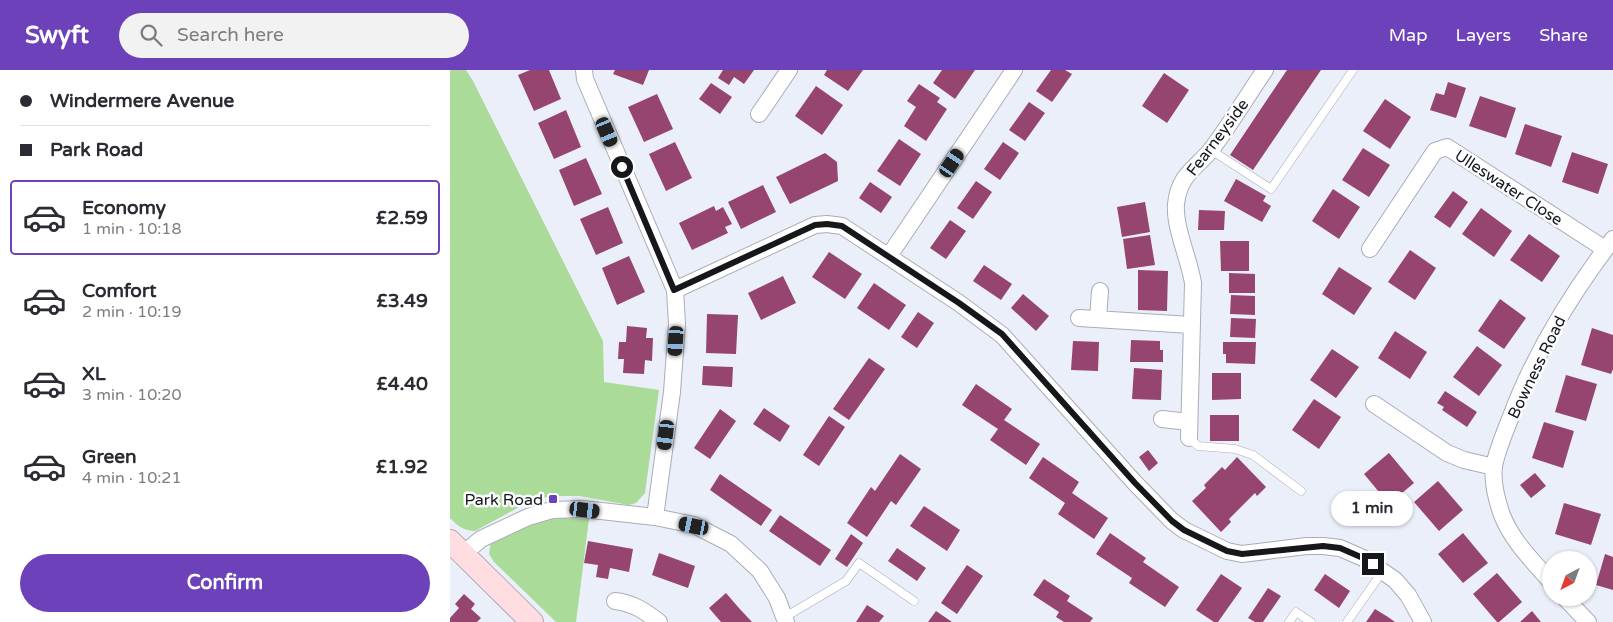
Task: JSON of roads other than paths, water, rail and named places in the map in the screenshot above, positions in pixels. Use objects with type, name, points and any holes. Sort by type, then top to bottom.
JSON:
[{"type":"main road","points":[[456,553],[532,622]]},
{"type":"street","points":[[584,70],[585,79],[674,290],[677,324],[672,392],[655,517]]},
{"type":"street","points":[[759,114],[790,70]]},
{"type":"street","points":[[890,256],[1014,70]]},
{"type":"street","name":"Fearneyside","points":[[1189,430],[1193,283],[1177,221],[1176,204],[1180,188],[1186,176],[1211,150],[1265,70]]},
{"type":"street","name":"Ulleswater Close","points":[[1370,249],[1435,151],[1447,147],[1609,244]]},
{"type":"street","points":[[674,290],[815,225],[842,226],[890,256],[1002,334],[1141,489],[1172,521],[1184,530],[1227,551],[1242,554],[1307,546],[1340,548],[1363,558],[1395,580],[1408,595],[1423,622]]},
{"type":"street","name":"Bowness Road","points":[[1542,572],[1524,552],[1506,525],[1498,500],[1494,467],[1516,402],[1531,370],[1563,312],[1609,244]]},
{"type":"street","points":[[1098,320],[1100,291]]},
{"type":"street","points":[[1079,318],[1191,325]]},
{"type":"street","points":[[1374,404],[1447,453],[1464,460],[1494,467]]},
{"type":"street","points":[[1162,419],[1189,430]]},
{"type":"street","points":[[456,553],[528,517],[546,511],[583,509],[655,517],[694,526],[731,544],[760,571],[777,598],[785,620]]},
{"type":"street","points":[[615,601],[635,605],[659,622]]},
{"type":"street","points":[[1573,606],[1588,622]]},
{"type":"lane","points":[[1211,150],[1271,189],[1353,70]]},
{"type":"lane","points":[[1189,430],[1198,446],[1235,448],[1245,451],[1301,491]]},
{"type":"lane","points":[[785,620],[846,581],[859,563],[914,601]]},
{"type":"lane","points":[[1347,622],[1383,571]]},
{"type":"lane","points":[[1290,622],[1296,612],[1311,622]]},
{"type":"place","name":"Park Road","points":[[553,499]]}]
